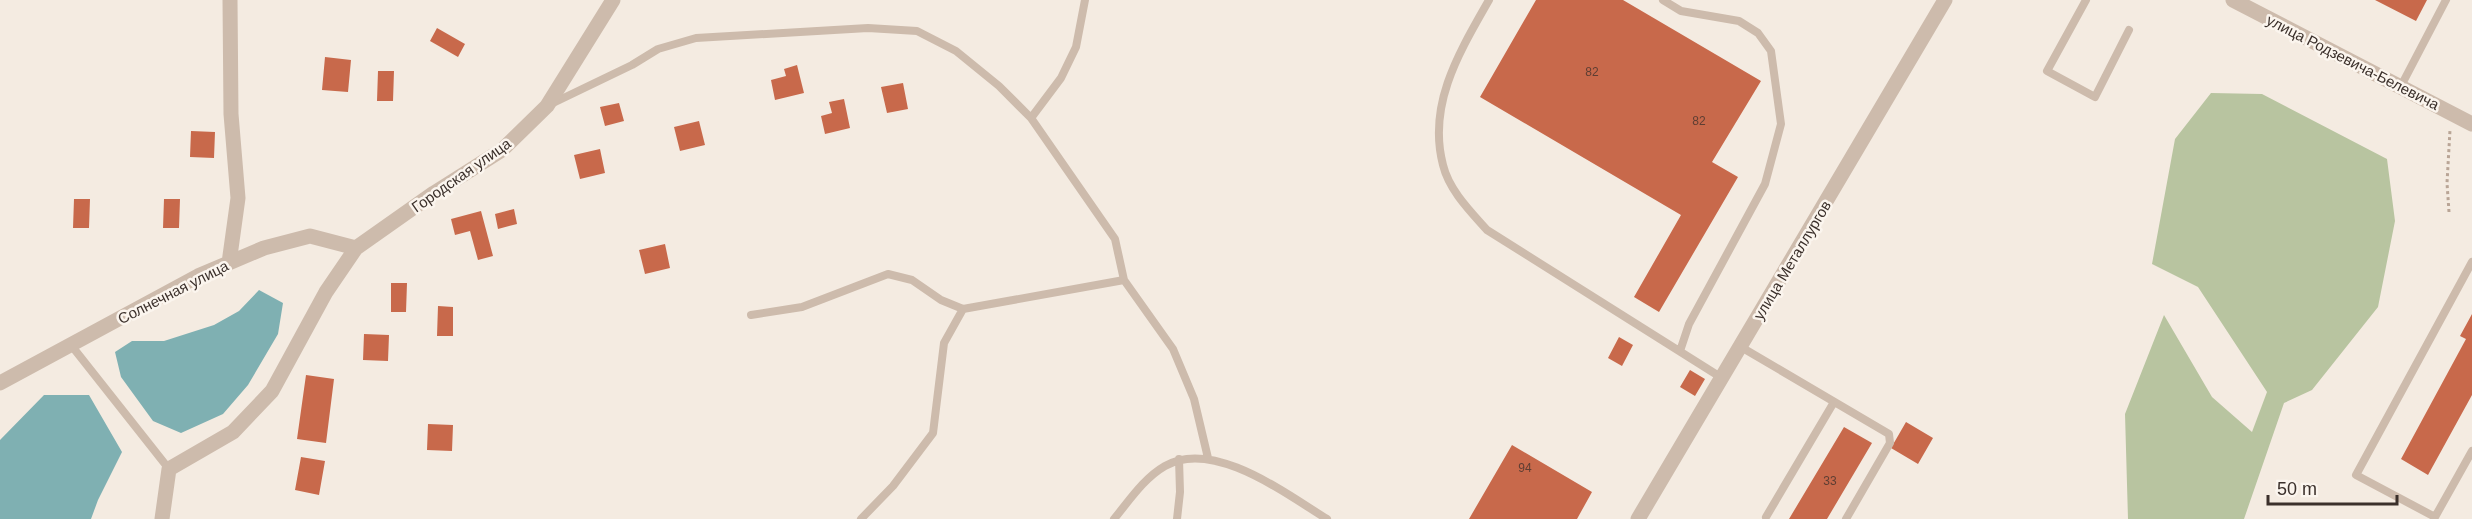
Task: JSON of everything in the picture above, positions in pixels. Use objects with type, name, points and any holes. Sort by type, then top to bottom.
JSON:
[{"type":"street","points":[[229,263],[238,198],[231,114],[230,0]]},
{"type":"street","name":"Городская улица","points":[[356,248],[434,193],[502,150],[547,106],[613,0]]},
{"type":"street","name":"улица Металлургов","points":[[1638,519],[1945,0]]},
{"type":"street","name":"улица Родзевича-Белевича","points":[[2233,0],[2472,124]]},
{"type":"street","name":"Солнечная улица","points":[[0,383],[198,276],[264,248],[310,236],[356,248]]},
{"type":"street","points":[[162,519],[170,469],[233,432],[272,391],[326,292],[356,248]]},
{"type":"lane","points":[[1031,118],[1061,78],[1076,47],[1085,0]]},
{"type":"lane","points":[[1489,0],[1455,60],[1443,92],[1439,130],[1443,166],[1456,192],[1487,230],[1722,378]]},
{"type":"lane","points":[[1663,0],[1681,11],[1738,21],[1758,33],[1771,51],[1781,124],[1765,184],[1689,324],[1680,351]]},
{"type":"lane","points":[[2086,0],[2048,71],[2095,97],[2129,30]]},
{"type":"lane","points":[[2401,86],[2446,0]]},
{"type":"lane","points":[[547,106],[632,65],[658,49],[696,38],[868,28],[917,31],[956,51],[999,86],[1031,118],[1115,239],[1124,280],[1173,349],[1194,399],[1208,458]]},
{"type":"lane","points":[[2472,262],[2356,475],[2435,517],[2472,451]]},
{"type":"lane","points":[[751,315],[802,307],[888,274],[912,280],[940,300],[963,309],[1124,280]]},
{"type":"lane","points":[[861,519],[893,486],[933,433],[945,343],[963,309]]},
{"type":"lane","points":[[71,345],[170,469]]},
{"type":"lane","points":[[1741,347],[1888,434],[1890,438],[1846,519]]},
{"type":"lane","points":[[1766,517],[1833,402]]},
{"type":"lane","points":[[1114,519],[1150,477],[1179,459],[1208,458],[1255,475],[1327,519]]},
{"type":"lane","points":[[1177,519],[1180,492],[1179,459]]},
{"type":"path","points":[[2448,212],[2446,183],[2450,129]]},
{"type":"green space","points":[[2211,93],[2262,94],[2387,159],[2395,221],[2378,307],[2312,390],[2284,403],[2244,519],[2128,519],[2125,414],[2164,315],[2212,397],[2252,432],[2267,392],[2198,287],[2152,264],[2175,139]]},
{"type":"water","points":[[259,290],[283,303],[278,334],[248,385],[223,414],[181,433],[153,421],[121,377],[115,352],[132,341],[164,341],[214,325],[239,311]]},
{"type":"water","points":[[44,395],[89,395],[122,452],[91,519],[0,519],[0,440]]},
{"type":"building","points":[[1536,0],[1623,0],[1761,81],[1712,162],[1738,177],[1659,312],[1634,297],[1681,215],[1480,97]]},
{"type":"building","points":[[2375,0],[2427,0],[2416,21]]},
{"type":"building","points":[[437,28],[465,44],[458,57],[430,41]]},
{"type":"building","points":[[325,57],[351,60],[348,92],[322,90]]},
{"type":"building","points":[[797,65],[804,93],[775,100],[771,80],[786,76],[784,69]]},
{"type":"building","points":[[378,71],[394,71],[393,101],[377,101]]},
{"type":"building","points":[[903,83],[908,109],[887,113],[881,87]]},
{"type":"building","points":[[844,99],[850,128],[825,134],[821,116],[832,113],[829,102]]},
{"type":"building","points":[[619,103],[624,121],[605,126],[600,107]]},
{"type":"building","points":[[699,121],[705,145],[680,151],[674,127]]},
{"type":"building","points":[[191,131],[215,132],[214,158],[190,157]]},
{"type":"building","points":[[600,149],[605,173],[580,179],[574,155]]},
{"type":"building","points":[[74,199],[90,199],[89,228],[73,228]]},
{"type":"building","points":[[164,199],[180,199],[179,228],[163,228]]},
{"type":"building","points":[[514,209],[517,224],[498,229],[495,214]]},
{"type":"building","points":[[481,211],[493,256],[478,260],[470,231],[455,235],[451,219]]},
{"type":"building","points":[[665,244],[670,268],[645,274],[639,250]]},
{"type":"building","points":[[391,283],[407,283],[406,312],[391,312]]},
{"type":"building","points":[[438,306],[453,307],[453,336],[437,336]]},
{"type":"building","points":[[2472,314],[2472,395],[2428,475],[2401,459],[2466,339],[2460,336]]},
{"type":"building","points":[[364,334],[389,335],[388,361],[363,360]]},
{"type":"building","points":[[1619,337],[1633,345],[1622,366],[1608,358]]},
{"type":"building","points":[[1690,370],[1705,379],[1695,396],[1680,387]]},
{"type":"building","points":[[306,375],[334,379],[326,443],[297,439]]},
{"type":"building","points":[[1906,422],[1933,438],[1918,464],[1891,448]]},
{"type":"building","points":[[428,424],[453,425],[452,451],[427,450]]},
{"type":"building","points":[[1844,427],[1872,443],[1827,519],[1789,519]]},
{"type":"building","points":[[1512,445],[1592,492],[1577,519],[1469,519]]},
{"type":"building","points":[[301,457],[325,461],[319,495],[295,490]]}]
